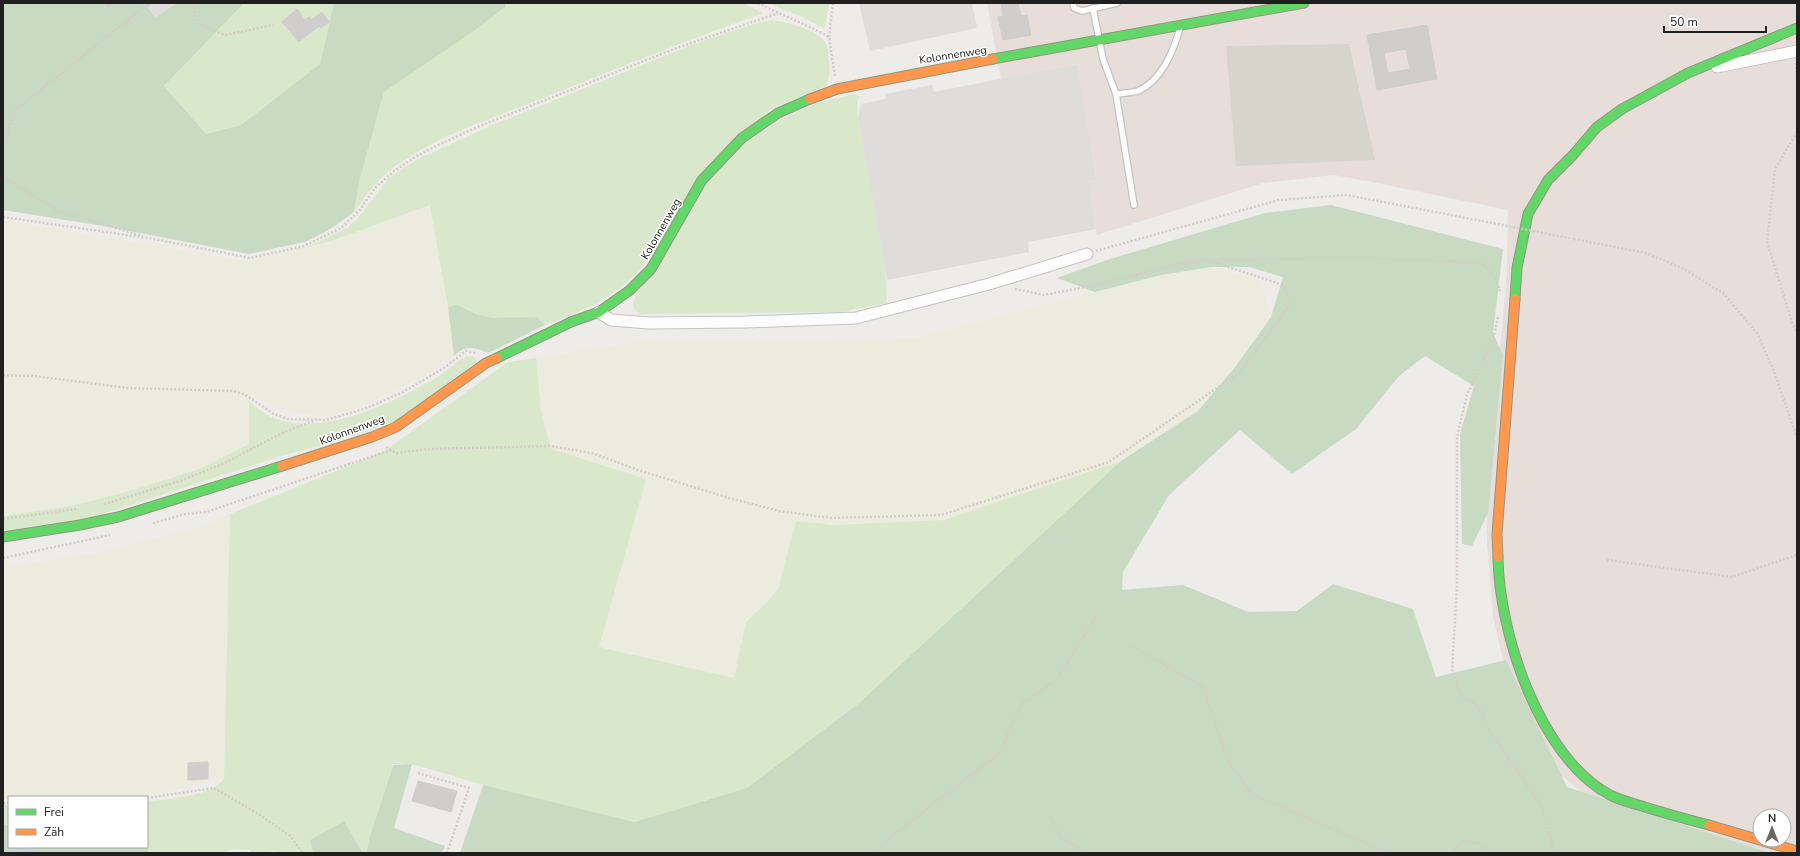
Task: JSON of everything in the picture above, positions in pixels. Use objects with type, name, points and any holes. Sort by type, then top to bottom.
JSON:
[{"type":"street","name":"Kolonnenweg","points":[[3,538],[118,517],[372,437],[396,426],[413,416],[486,363],[571,322],[599,312],[630,290],[651,269],[702,180],[742,138],[778,113],[812,98],[837,89],[1304,3]]},
{"type":"street","points":[[1797,28],[1688,72],[1622,109],[1597,127],[1573,155],[1548,180],[1528,214],[1517,268],[1497,534],[1498,576],[1512,648],[1541,720],[1566,757],[1575,767],[1610,795],[1625,801],[1797,851]]},
{"type":"street","points":[[1688,72],[1797,50]]},
{"type":"street","points":[[599,312],[611,320],[649,323],[745,322],[856,318],[989,284],[1087,254]]},
{"type":"lane","points":[[1073,3],[1074,8],[1082,10],[1117,3]]},
{"type":"lane","points":[[1093,8],[1103,59],[1116,94],[1134,205]]},
{"type":"lane","points":[[1116,94],[1136,91],[1152,82],[1166,64],[1174,48],[1181,26]]},
{"type":"path","points":[[3,148],[14,111],[138,12],[152,3]]},
{"type":"path","points":[[193,3],[196,23],[225,35],[273,25]]},
{"type":"path","points":[[758,3],[778,14],[810,26],[829,37]]},
{"type":"path","points":[[833,3],[829,37],[837,89]]},
{"type":"path","points":[[3,217],[154,239],[250,258],[304,246],[341,228],[359,211],[375,188],[394,171],[414,157],[436,146],[482,125],[677,48],[778,14]]},
{"type":"path","points":[[1797,132],[1775,169],[1767,242],[1793,325],[1797,332]]},
{"type":"path","points":[[3,177],[59,211],[154,239]]},
{"type":"path","points":[[1087,254],[1279,200],[1347,195],[1646,253],[1682,268],[1723,293],[1757,333],[1774,371],[1797,438]]},
{"type":"path","points":[[1013,289],[1044,295],[1105,283],[1178,264],[1208,260],[1348,258],[1480,262],[1497,280],[1502,295]]},
{"type":"path","points":[[372,437],[396,453],[428,449],[550,446],[592,454],[729,498],[779,511],[831,518],[941,515],[1109,462],[1239,373],[1291,304],[1283,285],[1208,260]]},
{"type":"path","points":[[1498,316],[1494,336],[1467,395],[1457,437],[1457,585],[1452,672],[1462,696],[1478,706],[1491,733],[1542,807],[1554,853]]},
{"type":"path","points":[[3,375],[34,376],[129,388],[232,391],[244,394],[274,414],[288,419],[326,420],[367,408],[403,392],[444,368],[466,351],[476,353],[486,363]]},
{"type":"path","points":[[100,505],[183,480],[225,463],[280,434],[315,420]]},
{"type":"path","points":[[3,520],[81,509]]},
{"type":"path","points":[[1607,560],[1732,577],[1797,555]]},
{"type":"path","points":[[873,853],[912,820],[998,755],[1022,704],[1057,678],[1098,613]]},
{"type":"path","points":[[1132,646],[1203,687],[1228,761],[1252,794],[1388,853]]},
{"type":"path","points":[[418,773],[469,788],[447,853]]},
{"type":"path","points":[[148,798],[214,788],[257,813],[290,836],[303,853]]},
{"type":"path","points":[[1050,816],[1060,837],[1088,853]]},
{"type":"path","points":[[1451,853],[1462,842],[1481,843],[1489,853]]},
{"type":"shaded area","points":[[153,3],[177,3],[155,17],[148,6]]},
{"type":"shaded area","points":[[859,3],[972,3],[977,28],[870,51]]},
{"type":"shaded area","points":[[987,3],[1797,3],[1797,853],[1760,853],[1593,801],[1553,769],[1524,715],[1502,655],[1493,617],[1487,541],[1487,493],[1507,271],[1508,210],[1334,175],[1263,183],[1097,235],[1088,180],[1096,178],[1076,64],[1001,80]]},
{"type":"shaded area","points":[[1349,44],[1375,160],[1236,166],[1226,46]]},
{"type":"shaded area","points":[[1077,64],[1096,179],[1088,180],[1096,229],[1028,242],[1029,252],[887,280],[858,117],[861,104],[886,99],[885,94],[932,85],[934,92]]},
{"type":"shaded area","points":[[431,205],[444,280],[454,356],[428,374],[363,406],[330,416],[290,413],[272,407],[255,396],[249,401],[249,444],[202,468],[134,490],[70,506],[3,516],[3,220],[247,261],[331,241]]},
{"type":"shaded area","points":[[1211,267],[1260,281],[1271,317],[1236,366],[1198,411],[1121,461],[944,520],[834,525],[796,521],[778,589],[746,622],[734,678],[599,647],[646,479],[551,449],[541,411],[536,358],[634,342],[827,341],[915,338],[1161,275]]},
{"type":"shaded area","points":[[230,514],[224,778],[144,796],[8,796],[8,800],[3,800],[3,568],[112,550],[211,523]]},
{"type":"green space","points":[[3,3],[153,3],[148,7],[155,17],[177,3],[244,3],[164,86],[206,134],[241,125],[320,64],[334,3],[505,3],[505,7],[474,31],[384,92],[359,182],[354,212],[332,228],[308,241],[249,254],[109,227],[3,210]]},
{"type":"green space","points":[[244,3],[334,3],[320,64],[241,125],[206,134],[164,86]]},
{"type":"green space","points":[[505,3],[743,3],[763,13],[460,130],[443,138],[410,156],[394,167],[372,188],[354,212],[359,182],[384,92],[474,31],[505,7]]},
{"type":"green space","points":[[769,3],[829,3],[825,27],[823,28],[800,16]]},
{"type":"green space","points":[[772,20],[811,31],[824,40],[828,48],[830,68],[826,86],[769,110],[639,271],[629,281],[607,297],[583,310],[545,325],[537,317],[492,318],[477,315],[457,306],[448,307],[430,205],[331,241],[307,247],[347,228],[357,219],[389,178],[416,160],[490,126],[694,44],[750,25]]},
{"type":"green space","points":[[854,94],[860,96],[857,102],[858,117],[885,268],[887,303],[841,312],[641,314],[635,311],[633,304],[636,295],[711,180],[744,144],[780,120],[814,104]]},
{"type":"green space","points":[[1331,205],[1503,249],[1493,333],[1503,355],[1488,513],[1472,546],[1462,544],[1460,434],[1474,386],[1425,356],[1399,376],[1356,429],[1292,474],[1240,430],[1169,495],[1123,572],[1122,590],[1183,585],[1248,612],[1297,611],[1333,584],[1413,609],[1436,677],[1506,660],[1567,787],[1770,853],[460,853],[483,785],[635,822],[747,788],[859,703],[1121,461],[1198,411],[1236,366],[1271,317],[1283,277],[1249,267],[1211,267],[1161,275],[1095,292],[1057,278],[1110,259],[1265,213]]},
{"type":"green space","points":[[457,305],[478,315],[492,318],[537,317],[545,325],[488,353],[470,348],[458,352],[454,356],[448,307]]},
{"type":"green space","points":[[467,356],[474,357],[478,361],[396,421],[331,443],[285,455],[93,517],[3,531],[3,516],[70,506],[134,490],[202,468],[249,444],[249,401],[268,416],[291,422],[312,423],[333,421],[377,408],[434,379]]},
{"type":"green space","points":[[536,358],[541,411],[551,449],[646,479],[599,647],[734,678],[746,622],[778,589],[796,521],[834,525],[944,520],[1121,461],[859,703],[747,788],[635,822],[483,785],[412,764],[393,764],[366,853],[363,853],[344,821],[310,840],[313,853],[279,853],[272,851],[267,853],[252,853],[249,850],[235,849],[221,853],[149,853],[146,848],[148,848],[148,801],[165,800],[200,793],[219,784],[224,778],[230,514],[383,452],[508,362]]},
{"type":"green space","points":[[412,764],[394,828],[445,846],[442,853],[366,853],[393,765]]},
{"type":"green space","points":[[3,805],[8,805],[8,826],[3,824]]},
{"type":"green space","points":[[344,821],[363,853],[313,853],[310,840]]},
{"type":"green space","points":[[3,824],[8,826],[8,848],[146,848],[149,853],[3,853]]},
{"type":"building","points":[[105,3],[115,3],[108,8]]},
{"type":"building","points":[[1001,3],[1018,3],[1021,16],[1027,15],[1031,35],[1003,40],[998,17],[1003,16]]},
{"type":"building","points":[[297,9],[305,20],[309,17],[311,20],[322,12],[329,22],[321,28],[319,26],[299,42],[282,22]]},
{"type":"building","points":[[1427,25],[1437,79],[1377,90],[1367,35]],"holes":[[[1406,49],[1410,69],[1388,73],[1384,53]]]},
{"type":"building","points":[[208,762],[208,779],[188,780],[188,763]]},
{"type":"building","points":[[418,781],[457,791],[451,812],[412,801]]},
{"type":"waterway","points":[[3,845],[8,846]]},
{"type":"waterway","points":[[18,848],[42,853]]},
{"type":"traffic: fast","points":[[993,59],[1304,3]]},
{"type":"traffic: fast","points":[[1515,299],[1517,268],[1528,214],[1548,180],[1573,155],[1597,127],[1622,109],[1688,73],[1797,28]]},
{"type":"traffic: fast","points":[[497,358],[571,322],[599,312],[630,290],[651,269],[702,180],[742,138],[778,113],[810,99]]},
{"type":"traffic: fast","points":[[3,537],[80,525],[118,517],[282,466]]},
{"type":"traffic: fast","points":[[1498,557],[1500,587],[1506,621],[1515,656],[1528,690],[1544,723],[1563,752],[1585,777],[1610,795],[1671,815],[1709,825]]},
{"type":"traffic: slow","points":[[810,99],[837,89],[993,59]]},
{"type":"traffic: slow","points":[[1498,557],[1497,534],[1515,299]]},
{"type":"traffic: slow","points":[[282,466],[372,437],[396,427],[486,363],[497,358]]},
{"type":"traffic: slow","points":[[1709,825],[1797,851]]}]
